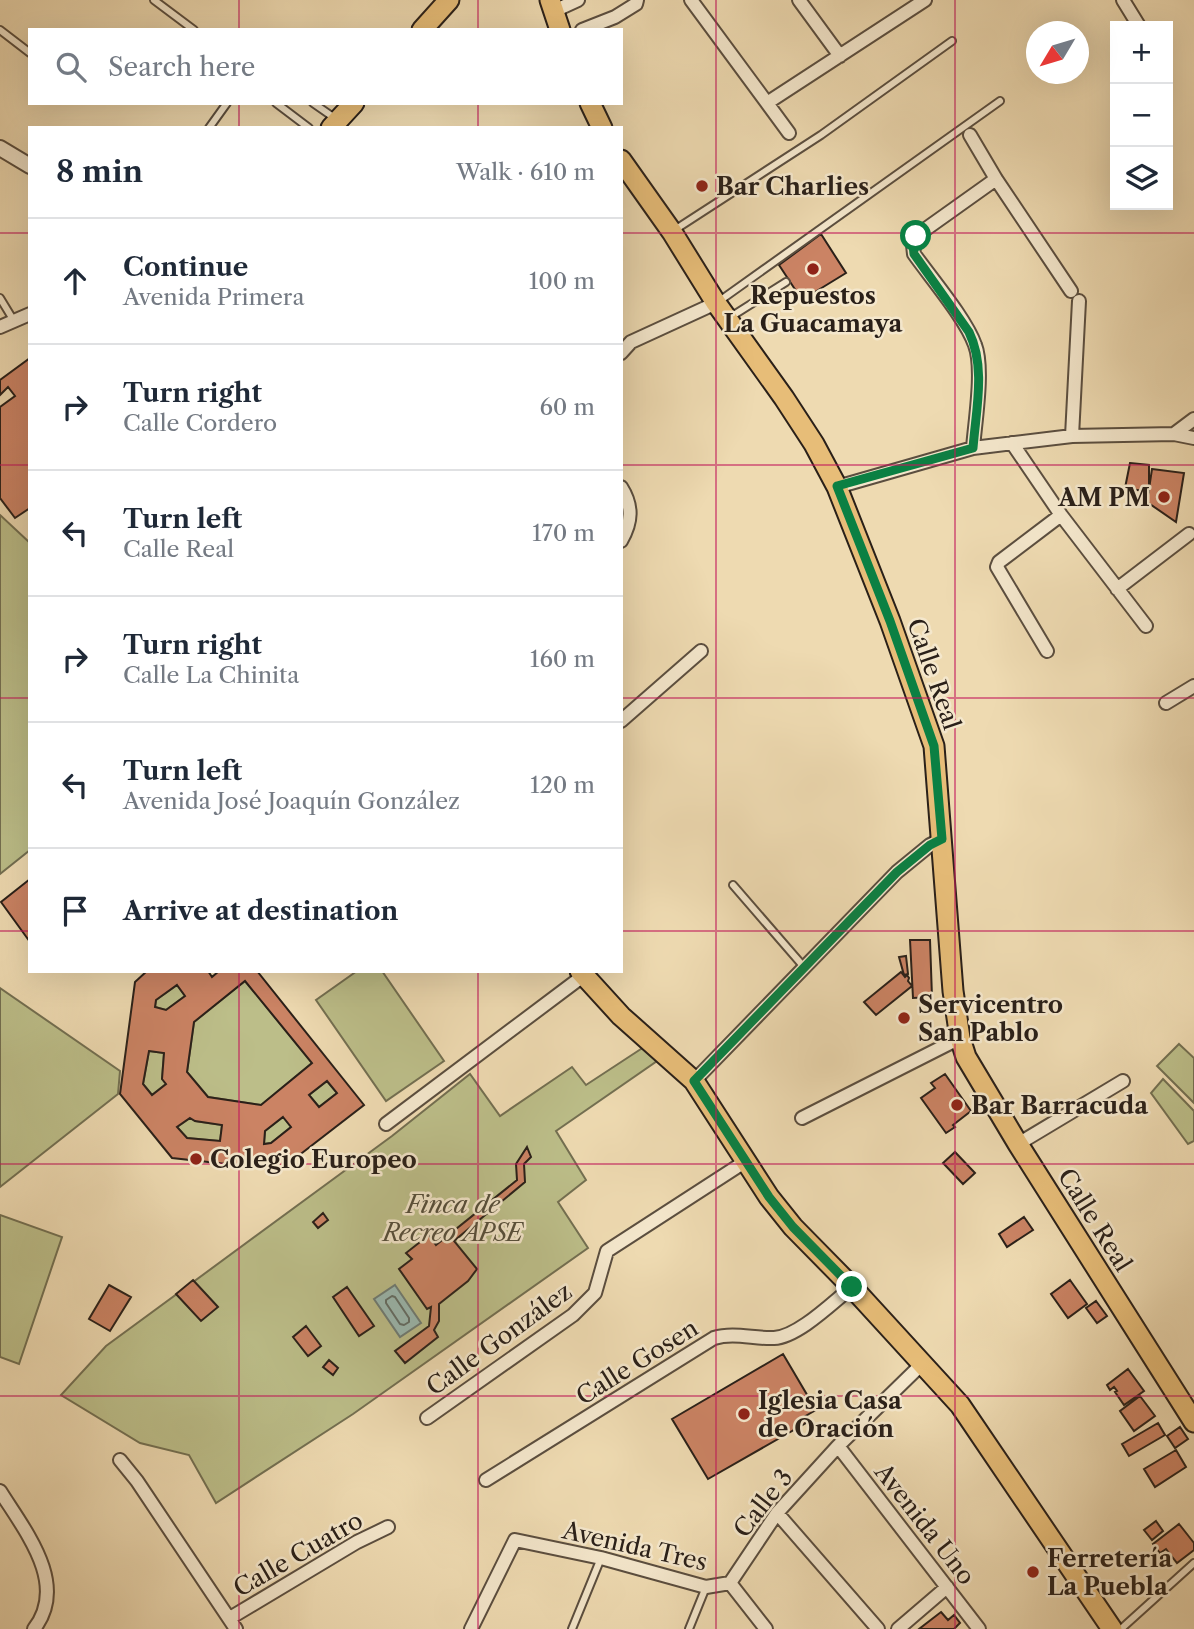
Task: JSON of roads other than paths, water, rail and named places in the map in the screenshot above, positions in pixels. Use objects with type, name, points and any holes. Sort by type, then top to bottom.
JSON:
[{"type":"main road","points":[[424,28],[449,0]]},
{"type":"main road","points":[[334,124],[352,105]]},
{"type":"main road","points":[[591,105],[601,126]]},
{"type":"main road","name":"Calle Real","points":[[623,163],[814,444],[837,486],[894,632],[934,746],[953,991],[960,1038],[966,1057],[1194,1422]]},
{"type":"main road","points":[[582,974],[655,1049],[694,1081],[769,1197],[793,1227],[960,1405],[1112,1629]]},
{"type":"street","points":[[555,14],[578,0]]},
{"type":"street","points":[[587,28],[615,17],[636,4],[637,0]]},
{"type":"street","points":[[691,0],[789,132]]},
{"type":"street","points":[[799,0],[840,56]]},
{"type":"street","points":[[1123,0],[1136,21]]},
{"type":"street","points":[[768,103],[916,2]]},
{"type":"street","points":[[970,135],[996,179],[1075,296],[1072,436]]},
{"type":"street","points":[[0,148],[28,165]]},
{"type":"street","points":[[973,448],[979,362],[976,346],[914,254],[913,245],[916,236],[996,179]]},
{"type":"street","points":[[626,340],[722,311]]},
{"type":"street","points":[[0,327],[28,315]]},
{"type":"street","points":[[1174,434],[1194,419]]},
{"type":"street","points":[[837,486],[973,448],[1072,436],[1174,434],[1194,438]]},
{"type":"street","points":[[1012,443],[1061,516],[1146,626]]},
{"type":"street","points":[[623,492],[631,520],[623,537]]},
{"type":"street","points":[[1046,651],[998,571],[999,562],[1061,516]]},
{"type":"street","points":[[1116,589],[1189,534]]},
{"type":"street","points":[[623,719],[701,651]]},
{"type":"street","points":[[1166,703],[1194,686]]},
{"type":"street","points":[[694,1081],[897,872],[930,845],[942,839]]},
{"type":"street","points":[[386,1124],[582,974]]},
{"type":"street","points":[[802,1118],[960,1038]]},
{"type":"street","points":[[1018,1144],[1123,1081]]},
{"type":"street","name":"Calle González","points":[[427,1418],[573,1315],[595,1293],[607,1251],[746,1161]]},
{"type":"street","name":"Calle Gosen","points":[[486,1480],[714,1338],[727,1334],[778,1338],[793,1333],[852,1287]]},
{"type":"street","name":"Calle 3","points":[[730,1583],[777,1513],[838,1446],[923,1363]]},
{"type":"street","name":"Avenida Uno","points":[[838,1446],[979,1629]]},
{"type":"street","points":[[120,1460],[233,1624]]},
{"type":"street","points":[[0,1491],[41,1560],[48,1583],[47,1603],[34,1629]]},
{"type":"street","points":[[777,1513],[878,1629]]},
{"type":"street","name":"Calle Cuatro","points":[[233,1624],[357,1542],[388,1527]]},
{"type":"street","name":"Avenida Tres","points":[[471,1629],[515,1540],[601,1558],[706,1587],[730,1583],[766,1629]]},
{"type":"street","points":[[898,1629],[947,1587]]},
{"type":"lane","points":[[154,0],[191,28]]},
{"type":"lane","points":[[0,30],[28,51]]},
{"type":"lane","points":[[672,232],[821,135],[952,41]]},
{"type":"lane","points":[[722,311],[1000,101]]},
{"type":"lane","points":[[210,126],[226,105]]},
{"type":"lane","points":[[279,105],[306,126]]},
{"type":"lane","points":[[315,105],[334,124]]},
{"type":"lane","points":[[722,311],[786,282]]},
{"type":"lane","points":[[0,298],[14,321]]},
{"type":"lane","points":[[733,885],[804,967]]},
{"type":"lane","points":[[572,1629],[601,1558]]},
{"type":"lane","points":[[1121,1629],[1194,1563]]},
{"type":"lane","points":[[689,1629],[706,1587]]},
{"type":"water","points":[[395,1285],[421,1323],[400,1337],[374,1299]]},
{"type":"place","name":"Bar Charlies","points":[[702,186]]},
{"type":"place","name":"Repuestos La Guacamaya","points":[[813,269]]},
{"type":"place","name":"AM PM","points":[[1164,497]]},
{"type":"place","name":"Servicentro San Pablo","points":[[904,1018]]},
{"type":"place","name":"Bar Barracuda","points":[[957,1105]]},
{"type":"place","name":"Colegio Europeo","points":[[196,1159]]},
{"type":"place","name":"Iglesia Casa de Oración","points":[[744,1414]]},
{"type":"place","name":"Ferretería La Puebla","points":[[1033,1572]]},
{"type":"park label","name":"Finca de Recreo APSE","points":[[453,1218]]}]
